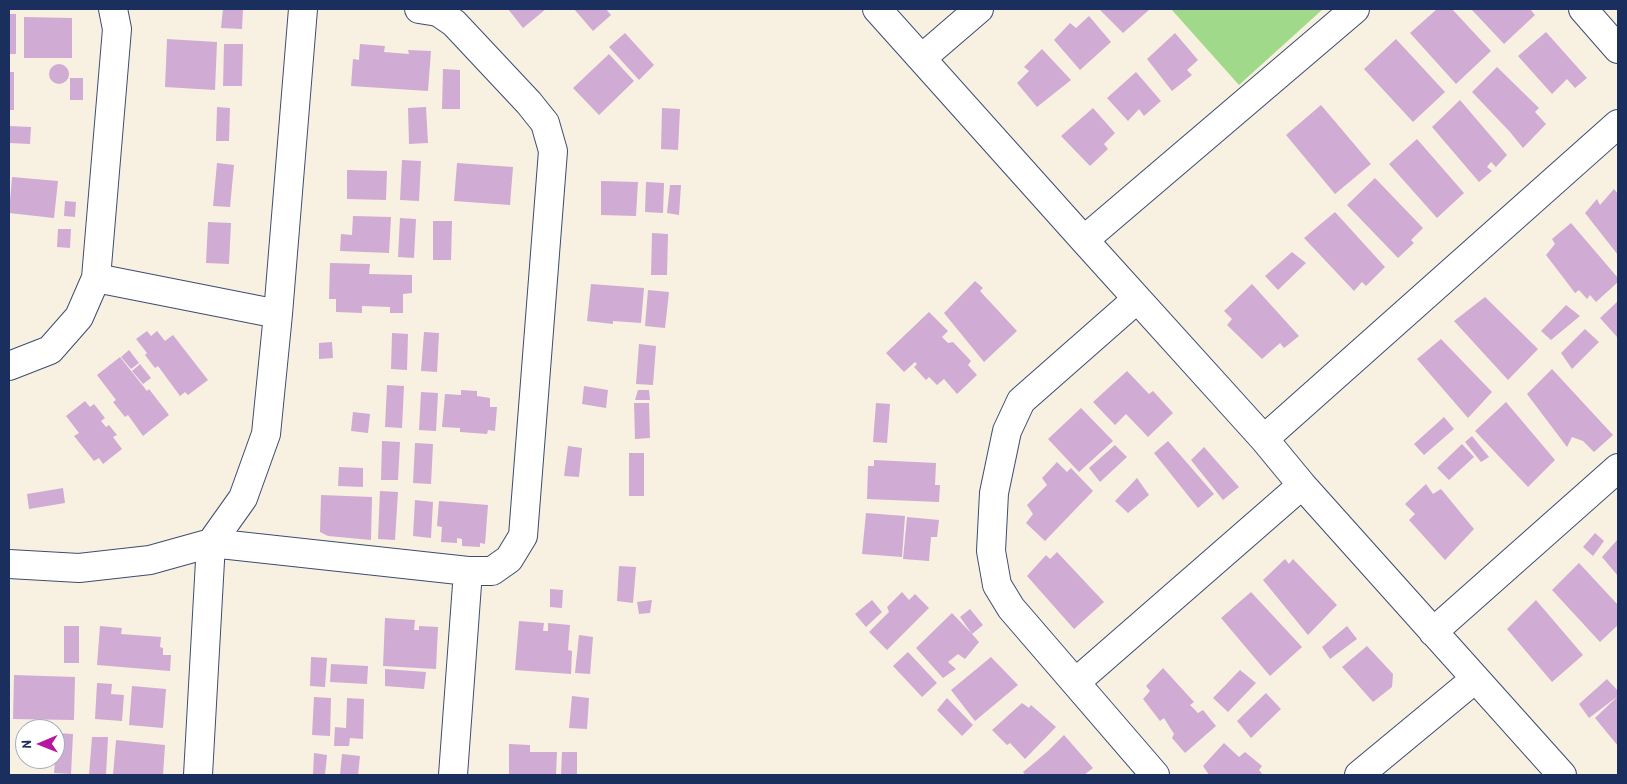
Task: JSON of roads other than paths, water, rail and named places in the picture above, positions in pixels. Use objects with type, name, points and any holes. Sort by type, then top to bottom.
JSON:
[{"type":"street","points":[[9,366],[50,350],[79,317],[96,278],[117,29],[113,9]]},
{"type":"street","points":[[198,775],[211,542],[243,498],[266,434],[278,314],[303,9]]},
{"type":"street","points":[[9,564],[79,568],[150,560],[211,542],[468,571],[492,571],[509,559],[523,536],[553,151],[545,123],[454,23],[438,12],[419,9]]},
{"type":"street","points":[[877,9],[1264,439],[1433,632],[1562,775]]},
{"type":"street","points":[[922,58],[979,9]]},
{"type":"street","points":[[1084,240],[1355,9]]},
{"type":"street","points":[[1583,9],[1618,49]]},
{"type":"street","points":[[1264,439],[1618,124]]},
{"type":"street","points":[[96,278],[278,314]]},
{"type":"street","points":[[1137,299],[1021,401],[1007,431],[994,492],[991,551],[997,585],[1011,608],[1155,775]]},
{"type":"street","points":[[1433,632],[1618,468]]},
{"type":"street","points":[[1076,682],[1302,484]]},
{"type":"street","points":[[453,775],[468,571]]},
{"type":"street","points":[[1358,775],[1475,679]]}]
